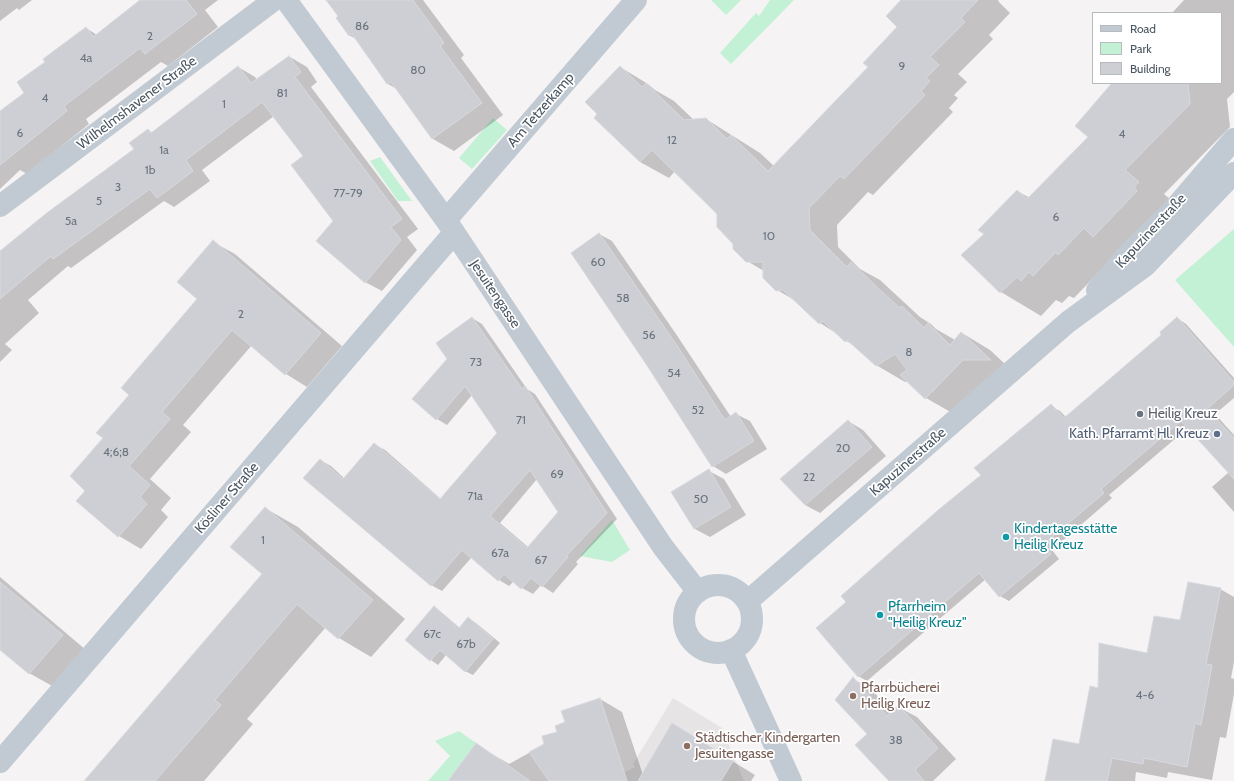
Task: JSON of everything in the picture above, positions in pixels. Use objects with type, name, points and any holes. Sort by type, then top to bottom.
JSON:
[{"type":"street","name":"Wilhelmshavener Straße","points":[[0,206],[274,0]]},
{"type":"street","name":"Jesuitengasse","points":[[286,0],[450,226],[659,540],[698,592]]},
{"type":"street","name":"Am Tetzerkamp","points":[[450,226],[636,0]]},
{"type":"street","name":"Kapuzinerstraße","points":[[1068,322],[1133,249],[1173,210],[1234,139]]},
{"type":"street","name":"Kapuzinerstraße","points":[[748,601],[1068,322],[1146,265],[1234,173]]},
{"type":"street","name":"Kösliner Straße","points":[[0,762],[450,226]]},
{"type":"street","points":[[713,586],[725,586],[736,590],[748,601],[752,624],[748,635],[740,644],[731,650],[716,653],[705,650],[695,644],[689,637],[684,624],[685,612],[689,601],[698,592],[713,586]]},
{"type":"street","points":[[731,650],[791,781]]},
{"type":"shaded area","name":"Städtischer Kindergarten Jesuitengasse","points":[[673,698],[722,728],[744,781],[607,781],[635,767],[633,764]]},
{"type":"green space","points":[[711,0],[741,0],[726,15]]},
{"type":"green space","points":[[770,0],[794,0],[731,64],[720,53],[756,13],[759,16]]},
{"type":"green space","points":[[493,118],[507,130],[472,169],[459,158]]},
{"type":"green space","points":[[380,157],[412,201],[398,201],[370,161]]},
{"type":"green space","points":[[1234,229],[1234,347],[1175,280]]},
{"type":"green space","points":[[612,520],[630,550],[612,562],[580,556]]},
{"type":"green space","points":[[459,731],[476,743],[448,781],[428,781],[450,756],[435,741]]},
{"type":"building","points":[[140,0],[186,0],[197,14],[145,54],[140,48],[64,106],[67,111],[0,165],[0,111],[24,93],[17,82],[45,62],[43,59],[86,27],[93,37]]},
{"type":"building","points":[[326,0],[413,0],[444,43],[440,46],[482,103],[432,139],[391,82],[387,84],[352,34],[349,36],[336,18],[338,16]]},
{"type":"building","points":[[901,0],[978,0],[961,18],[965,22],[930,57],[939,65],[926,78],[930,81],[921,91],[925,95],[844,179],[840,176],[809,208],[810,230],[847,267],[851,262],[900,308],[902,306],[924,328],[928,323],[950,345],[961,332],[991,360],[963,360],[925,399],[900,375],[907,370],[895,354],[876,366],[847,340],[845,342],[823,321],[819,324],[783,290],[776,291],[763,278],[763,262],[746,262],[733,249],[733,244],[717,227],[717,214],[652,150],[640,162],[594,118],[597,114],[585,102],[620,66],[642,87],[646,83],[684,120],[706,118],[727,139],[731,135],[768,171],[868,67],[863,63],[897,27],[886,16]]},
{"type":"building","points":[[289,56],[301,72],[295,77],[402,219],[391,227],[401,240],[365,283],[316,241],[333,221],[291,165],[303,156],[262,102],[186,160],[193,171],[157,198],[150,189],[53,259],[51,256],[0,299],[0,251],[48,212],[134,149],[129,143],[148,129],[151,133],[238,66],[251,83]]},
{"type":"building","points":[[1111,84],[1188,84],[1190,104],[1125,170],[1139,182],[1134,187],[1137,191],[1093,237],[1084,228],[1058,255],[1056,252],[1033,276],[1029,272],[1021,281],[1017,277],[1000,293],[961,255],[984,234],[978,230],[1017,190],[1027,199],[1088,137],[1075,126]]},
{"type":"building","points":[[599,233],[676,344],[725,420],[736,412],[754,441],[712,467],[646,364],[571,253]]},
{"type":"building","points":[[213,240],[321,333],[285,375],[232,330],[162,412],[170,419],[129,466],[150,485],[140,497],[147,504],[118,537],[76,501],[85,491],[70,476],[103,438],[96,433],[129,395],[121,388],[197,299],[177,282]]},
{"type":"building","points":[[472,317],[522,389],[525,386],[607,513],[566,556],[568,557],[542,587],[531,578],[521,589],[504,574],[498,581],[462,550],[431,586],[303,478],[320,459],[343,479],[374,443],[440,499],[497,433],[465,386],[436,420],[412,399],[447,359],[436,343]],"holes":[[[530,470],[558,512],[527,548],[490,516]]]},
{"type":"building","points":[[1177,317],[1234,382],[1234,385],[1207,409],[1234,438],[1234,479],[1181,421],[1101,489],[1104,493],[1044,544],[1051,554],[999,597],[979,573],[858,677],[816,628],[846,602],[841,596],[937,511],[981,475],[974,468],[1051,404],[1064,418],[1161,335],[1160,332]]},
{"type":"building","points":[[848,420],[872,447],[805,505],[780,479]]},
{"type":"building","points":[[709,469],[731,507],[694,529],[671,492]]},
{"type":"building","points":[[265,507],[373,600],[338,639],[297,604],[215,700],[221,705],[155,781],[84,781],[262,574],[230,547]]},
{"type":"building","points":[[0,582],[63,635],[29,674],[0,650]]},
{"type":"building","points":[[1188,582],[1221,588],[1206,664],[1212,665],[1201,725],[1195,723],[1187,767],[1144,758],[1143,764],[1112,758],[1107,781],[1045,781],[1053,739],[1079,744],[1090,686],[1098,688],[1099,643],[1147,653],[1154,616],[1180,620]]},
{"type":"building","points":[[434,606],[459,628],[468,617],[493,639],[465,672],[440,650],[430,661],[405,640]]},
{"type":"building","points":[[853,677],[887,716],[898,705],[938,748],[915,770],[924,781],[889,781],[855,745],[867,734],[835,700]]},
{"type":"building","points":[[600,698],[627,781],[549,781],[529,752],[544,744],[542,736],[557,732],[555,726],[565,722],[561,711]]},
{"type":"building","points":[[672,723],[733,761],[721,781],[638,781]]},
{"type":"building","points":[[476,743],[530,781],[448,781]]},
{"type":"place","name":"Heilig Kreuz","points":[[1140,414]]},
{"type":"place","name":"Kath. Pfarramt Hl. Kreuz","points":[[1217,434]]},
{"type":"place","name":"Kindertagesstätte Heilig Kreuz","points":[[1006,537]]},
{"type":"place","name":"Pfarrheim \"Heilig Kreuz\"","points":[[880,615]]},
{"type":"place","name":"Pfarrbücherei Heilig Kreuz","points":[[853,696]]},
{"type":"place","name":"Städtischer Kindergarten Jesuitengasse","points":[[687,746]]}]
